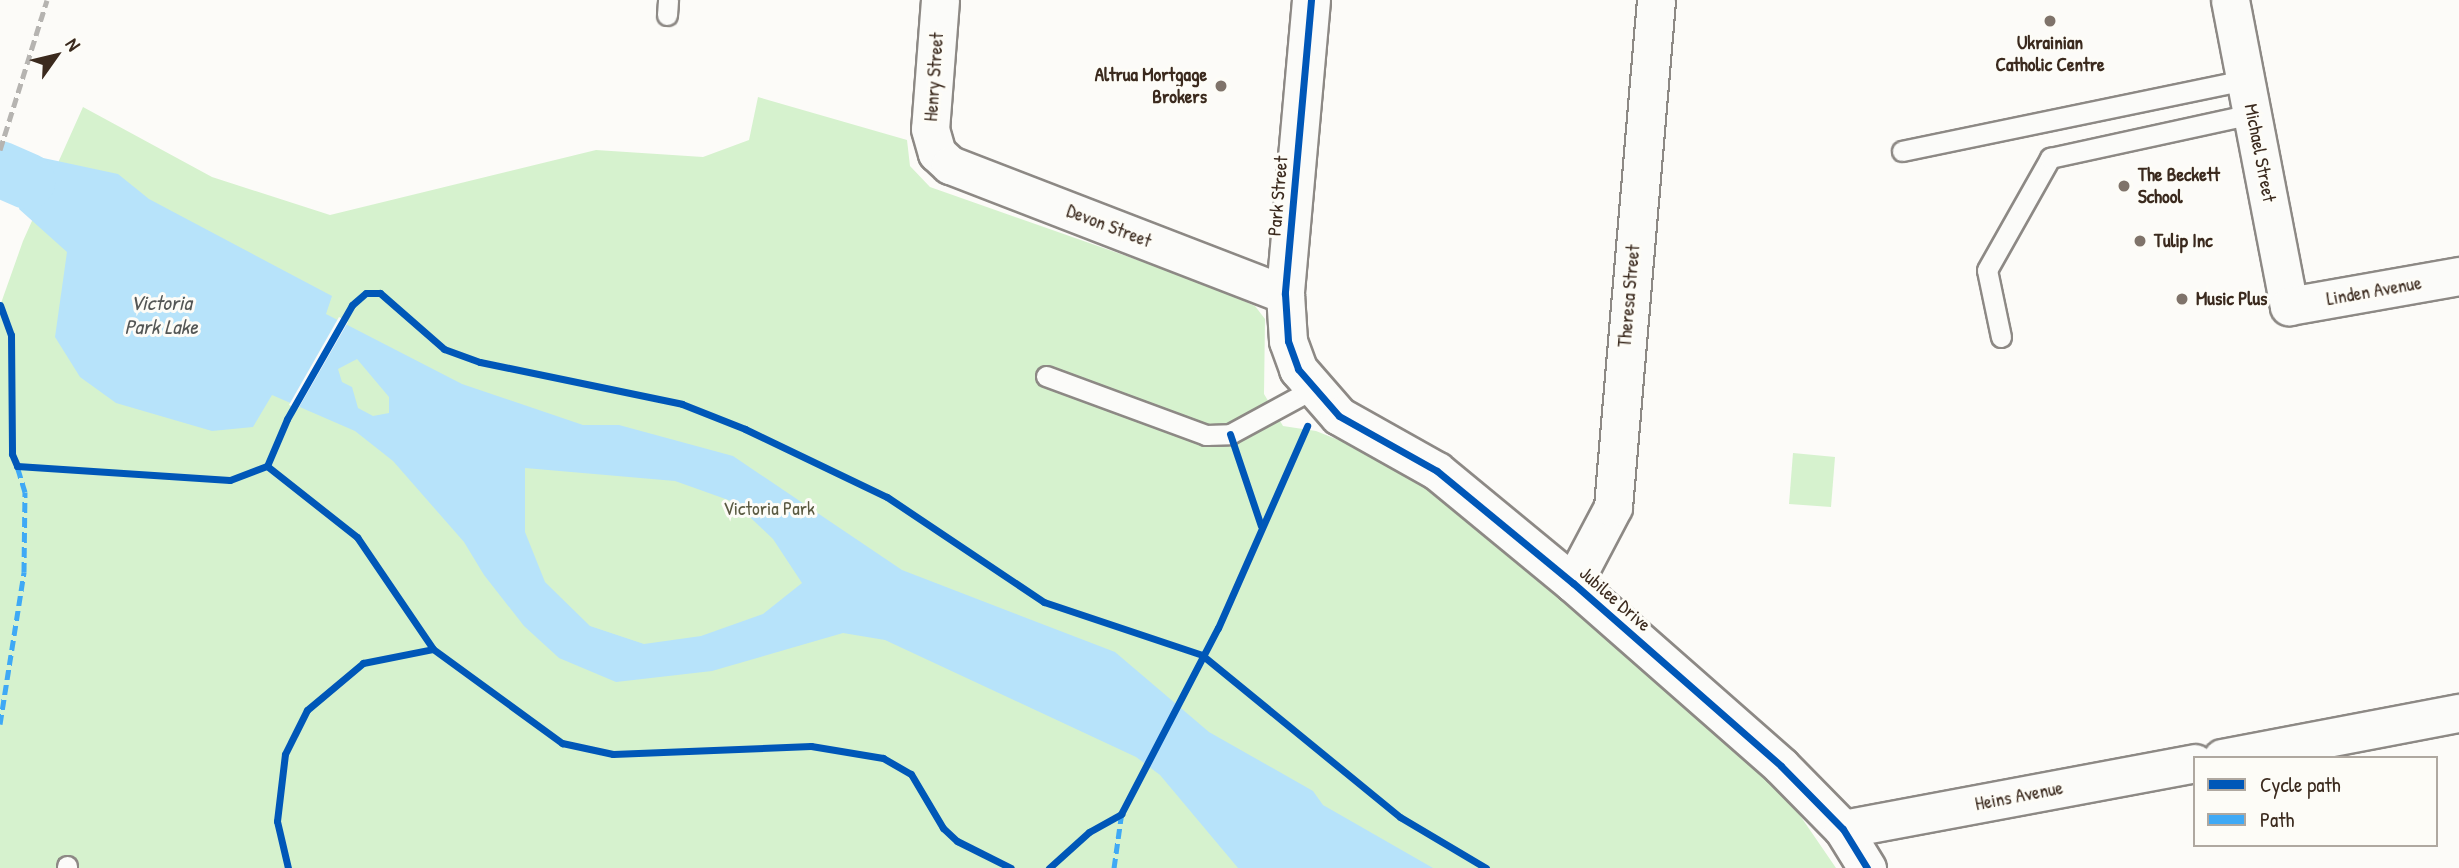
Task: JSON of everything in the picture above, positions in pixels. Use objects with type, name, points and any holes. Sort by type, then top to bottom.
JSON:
[{"type":"street","name":"Henry Street","points":[[937,153],[930,129],[940,0]]},
{"type":"street","name":"Park Street","points":[[1311,0],[1286,294],[1289,341],[1298,369],[1313,389]]},
{"type":"street","name":"Theresa Street","points":[[1573,583],[1613,507],[1656,0]]},
{"type":"street","name":"Michael Street","points":[[2230,0],[2289,306]]},
{"type":"street","name":"Devon Street","points":[[937,153],[950,165],[1286,294]]},
{"type":"street","name":"Linden Avenue","points":[[2289,306],[2459,276]]},
{"type":"street","name":"Jubilee Drive","points":[[1313,389],[1339,416],[1437,471],[1573,583],[1781,766],[1843,829],[1867,868]]},
{"type":"street","points":[[2233,756],[2459,713]]},
{"type":"street","name":"Heins Avenue","points":[[1843,829],[2193,763]]},
{"type":"lane","points":[[1902,151],[2249,97]]},
{"type":"lane","points":[[2001,338],[1987,270],[2050,158],[2249,97]]},
{"type":"lane","points":[[1046,376],[1206,435],[1230,434],[1313,389]]},
{"type":"green space","name":"Victoria Park","points":[[758,97],[907,140],[910,166],[930,187],[1206,284],[1255,306],[1265,319],[1264,394],[1283,426],[1316,431],[1374,454],[1460,510],[1745,753],[1799,814],[1836,868],[0,868],[0,306],[23,241],[83,107],[212,177],[330,215],[596,150],[703,157],[749,140]]},
{"type":"green space","points":[[1793,453],[1835,457],[1831,507],[1789,504]]},
{"type":"water","name":"Victoria Park Lake","points":[[34,156],[118,174],[149,199],[332,296],[326,314],[462,384],[583,425],[619,425],[733,456],[902,570],[1115,652],[1209,732],[1313,791],[1323,805],[1433,868],[1238,868],[1160,775],[1136,757],[885,640],[843,633],[712,671],[616,682],[559,658],[524,626],[484,575],[464,542],[393,461],[355,431],[272,395],[253,427],[212,431],[116,403],[80,377],[55,337],[67,252],[19,209]],"holes":[[[357,359],[389,397],[389,413],[373,416],[358,408],[352,387],[342,382],[338,369]],[[525,468],[675,481],[734,502],[773,539],[802,583],[763,614],[701,636],[644,644],[590,626],[545,582],[525,532]]]},
{"type":"pier","points":[[339,317],[348,322],[298,409],[289,405]]},
{"type":"waterway","points":[[0,169],[27,181]]},
{"type":"railway","points":[[0,150],[47,0]]},
{"type":"marked path","points":[[0,724],[24,572],[25,492],[16,462]]},
{"type":"marked path","points":[[1114,868],[1122,811]]},
{"type":"cycle path","points":[[1311,0],[1285,294],[1288,341],[1298,369],[1339,416],[1437,471],[1573,583],[1781,766],[1843,829],[1867,868]]},
{"type":"cycle path","points":[[267,466],[287,419],[352,305],[366,293],[380,293],[444,349],[480,362],[682,404],[745,429],[887,497],[1044,602],[1202,655],[1400,817],[1486,868]]},
{"type":"cycle path","points":[[0,305],[11,335],[12,454],[17,466],[230,480],[267,466]]},
{"type":"cycle path","points":[[1049,868],[1089,832],[1121,814],[1218,628],[1307,426]]},
{"type":"cycle path","points":[[1230,434],[1261,526]]},
{"type":"cycle path","points":[[267,466],[357,537],[433,649],[562,743],[613,754],[811,746],[883,758],[911,774],[943,828],[957,841],[1011,868]]},
{"type":"cycle path","points":[[288,868],[277,821],[285,754],[307,710],[363,663],[433,649]]},
{"type":"place","name":"Ukrainian Catholic Centre","points":[[2050,21]]},
{"type":"place","name":"Altrua Mortgage Brokers","points":[[1221,86]]},
{"type":"place","name":"The Beckett School","points":[[2124,186]]},
{"type":"place","name":"Tulip Inc","points":[[2140,241]]},
{"type":"place","name":"Music Plus","points":[[2182,299]]}]
